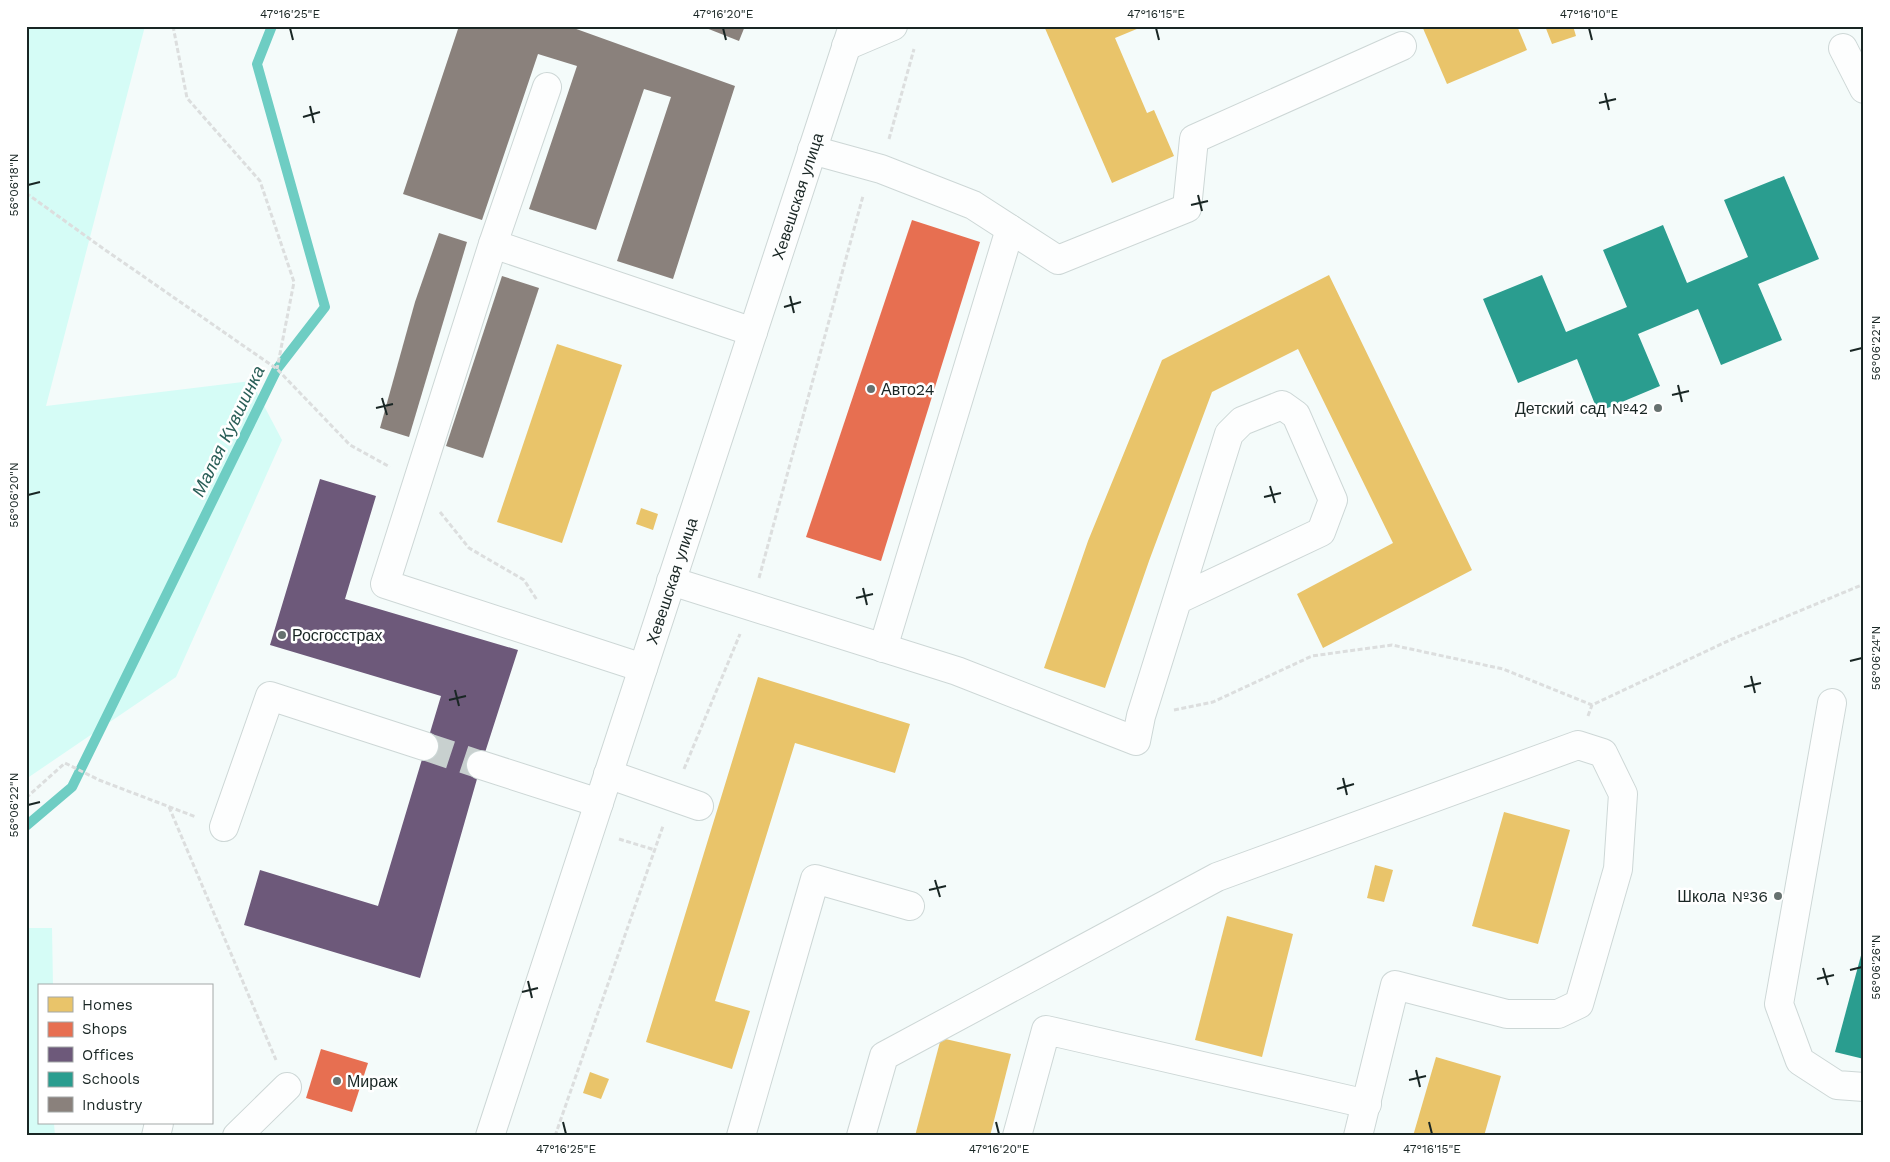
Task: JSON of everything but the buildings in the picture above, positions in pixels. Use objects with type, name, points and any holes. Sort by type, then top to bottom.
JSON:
[{"type":"street","points":[[850,36],[893,26]]},
{"type":"street","name":"Хевешская улица","points":[[490,1136],[850,36]]},
{"type":"street","points":[[812,150],[881,169],[973,205],[1058,260],[1187,208],[1194,139],[1402,46]]},
{"type":"street","points":[[1843,48],[1864,89]]},
{"type":"street","points":[[547,87],[493,244],[385,584],[643,668]]},
{"type":"street","points":[[883,648],[1010,229]]},
{"type":"street","points":[[493,244],[753,332]]},
{"type":"street","points":[[671,581],[957,672],[1136,741],[1142,716],[1229,434],[1242,421],[1282,405],[1296,415],[1333,500],[1321,532],[1179,600]]},
{"type":"street","points":[[224,827],[270,696],[424,746]]},
{"type":"street","points":[[1832,702],[1779,1004],[1800,1061],[1838,1085],[1864,1087]]},
{"type":"street","points":[[861,1136],[884,1056],[1217,877],[1578,745],[1603,753],[1623,794],[1618,869],[1579,1004],[1558,1014],[1506,1014],[1395,985],[1358,1136]]},
{"type":"street","points":[[482,765],[599,803]]},
{"type":"street","points":[[608,774],[699,806]]},
{"type":"street","points":[[741,1136],[815,879],[910,906]]},
{"type":"street","points":[[1017,1136],[1046,1030],[1367,1104]]},
{"type":"street","points":[[237,1136],[287,1087]]},
{"type":"path","points":[[173,26],[187,98],[260,181],[294,282],[277,369]]},
{"type":"path","points":[[26,193],[101,248],[277,369],[350,445],[418,483],[469,548],[524,580],[539,603]]},
{"type":"path","points":[[1142,716],[1213,702],[1312,656],[1392,644],[1503,669],[1592,705],[1730,640],[1864,584]]},
{"type":"path","points":[[26,798],[65,763],[99,780],[224,827]]},
{"type":"path","points":[[169,807],[287,1087]]},
{"type":"path","points":[[612,837],[654,850]]},
{"type":"shaded area","points":[[26,26],[145,26],[46,406],[251,381],[282,440],[176,677],[26,779]]},
{"type":"shaded area","points":[[26,928],[52,928],[53,984],[38,984],[38,1124],[54,1124],[55,1136],[26,1136]]},
{"type":"waterway","name":"Малая Кувшинка","points":[[26,826],[72,787],[277,369],[325,307],[257,64],[272,26]]},
{"type":"tunnel","points":[[424,746],[481,765]]},
{"type":"place","name":"Авто24","points":[[871,389]]},
{"type":"place","name":"Детский сад №42","points":[[1658,408]]},
{"type":"place","name":"Росгосстрах","points":[[282,635]]},
{"type":"place","name":"Школа №36","points":[[1778,896]]},
{"type":"place","name":"Мираж","points":[[337,1081]]}]
